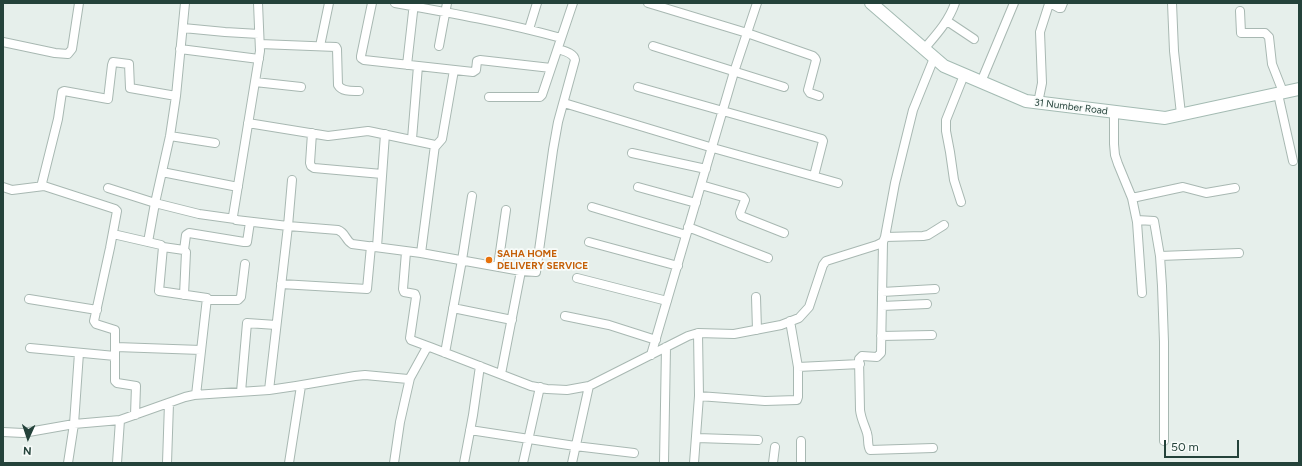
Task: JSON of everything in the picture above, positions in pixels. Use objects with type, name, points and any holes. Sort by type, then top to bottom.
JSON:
[{"type":"main road","name":"31 Number Road","points":[[871,3],[944,66],[1026,101],[1165,118],[1299,89]]},
{"type":"street","points":[[3,42],[55,53],[68,54],[72,49],[79,3]]},
{"type":"street","points":[[148,242],[170,136],[176,96],[185,3]]},
{"type":"street","points":[[235,219],[233,216],[259,59],[260,44],[258,3]]},
{"type":"street","points":[[320,46],[329,3]]},
{"type":"street","points":[[372,3],[361,58],[364,60],[475,71],[477,61],[480,60],[552,68]]},
{"type":"street","points":[[395,3],[414,5],[529,29],[561,38]]},
{"type":"street","points":[[439,46],[446,3]]},
{"type":"street","points":[[529,29],[537,3]]},
{"type":"street","points":[[488,97],[540,97],[542,95],[573,3]]},
{"type":"street","points":[[648,3],[747,33],[815,58],[816,60],[808,90],[810,93],[820,96]]},
{"type":"street","points":[[651,355],[713,148],[734,72],[757,3]]},
{"type":"street","points":[[924,50],[947,21],[955,3]]},
{"type":"street","points":[[981,82],[1014,3]]},
{"type":"street","points":[[1038,103],[1042,83],[1040,32],[1049,4],[1050,3],[1059,8],[1063,7],[1064,3]]},
{"type":"street","points":[[1172,3],[1174,51],[1181,114]]},
{"type":"street","points":[[407,65],[414,5]]},
{"type":"street","points":[[1240,11],[1241,32],[1265,33],[1269,37],[1270,54],[1280,93],[1293,161]]},
{"type":"street","points":[[947,21],[974,39]]},
{"type":"street","points":[[182,28],[259,34]]},
{"type":"street","points":[[260,44],[334,46],[337,49],[338,85],[342,90],[359,91]]},
{"type":"street","points":[[653,46],[784,88]]},
{"type":"street","points":[[180,49],[259,59]]},
{"type":"street","points":[[108,188],[155,203],[199,214],[250,222],[338,230],[344,233],[347,241],[349,242],[535,272],[537,271],[553,150],[575,60],[573,55],[558,49]]},
{"type":"street","points":[[933,448],[869,449],[868,436],[861,418],[860,410],[859,359],[862,356],[880,356],[884,240],[895,183],[913,110],[934,58]]},
{"type":"street","points":[[44,186],[42,182],[56,126],[62,92],[64,91],[108,99],[113,62],[129,64],[130,88],[176,96]]},
{"type":"street","points":[[412,139],[418,66]]},
{"type":"street","points":[[421,253],[435,147],[442,139],[454,70]]},
{"type":"street","points":[[961,202],[954,180],[945,126],[964,75]]},
{"type":"street","points":[[255,82],[301,87]]},
{"type":"street","points":[[638,86],[823,139],[814,176]]},
{"type":"street","points":[[564,103],[713,148],[838,183]]},
{"type":"street","points":[[1114,112],[1115,155],[1132,198],[1137,220],[1142,293]]},
{"type":"street","points":[[248,123],[328,136],[368,131],[432,143],[435,144],[435,147]]},
{"type":"street","points":[[312,133],[310,163],[314,168],[382,174]]},
{"type":"street","points":[[281,284],[366,289],[374,247],[385,134]]},
{"type":"street","points":[[170,136],[215,143]]},
{"type":"street","points":[[632,152],[706,169]]},
{"type":"street","points":[[162,172],[238,187]]},
{"type":"street","points":[[269,390],[292,180]]},
{"type":"street","points":[[701,185],[743,197],[745,200],[740,213],[741,216],[784,233]]},
{"type":"street","points":[[3,187],[12,190],[44,186],[115,209],[117,214],[94,323],[115,330],[116,383],[136,386],[135,415]]},
{"type":"street","points":[[638,187],[696,203]]},
{"type":"street","points":[[1132,198],[1183,187],[1206,192],[1235,188]]},
{"type":"street","points":[[445,353],[472,196]]},
{"type":"street","points":[[592,207],[687,231],[768,258]]},
{"type":"street","points":[[498,266],[506,210]]},
{"type":"street","points":[[1137,220],[1154,221],[1160,256],[1164,342],[1164,441]]},
{"type":"street","points":[[184,295],[187,255],[184,250],[186,235],[189,233],[247,242],[250,222]]},
{"type":"street","points":[[406,252],[404,291],[415,294],[416,297],[410,338],[531,386],[567,390],[589,386],[688,336],[698,333],[734,334],[780,325],[800,318],[809,307],[822,265],[826,261],[877,245],[884,240],[928,235],[944,226]]},
{"type":"street","points":[[113,234],[163,247],[184,250]]},
{"type":"street","points":[[589,242],[678,266]]},
{"type":"street","points":[[163,247],[159,291],[205,297],[208,300],[238,300],[241,297],[245,264]]},
{"type":"street","points":[[1160,256],[1239,253]]},
{"type":"street","points":[[501,374],[521,270]]},
{"type":"street","points":[[577,278],[667,301]]},
{"type":"street","points":[[882,292],[935,289]]},
{"type":"street","points":[[756,297],[757,330]]},
{"type":"street","points":[[29,299],[97,310]]},
{"type":"street","points":[[196,395],[208,300]]},
{"type":"street","points":[[882,306],[927,304]]},
{"type":"street","points":[[453,308],[512,320]]},
{"type":"street","points":[[565,316],[609,325],[656,340]]},
{"type":"street","points":[[699,396],[765,400],[797,400],[798,367],[790,322]]},
{"type":"street","points":[[241,392],[246,323],[276,325]]},
{"type":"street","points":[[694,463],[699,396],[698,333]]},
{"type":"street","points":[[881,336],[932,335]]},
{"type":"street","points":[[116,347],[201,350]]},
{"type":"street","points":[[394,463],[400,422],[410,378],[426,349],[430,347]]},
{"type":"street","points":[[664,463],[666,347]]},
{"type":"street","points":[[30,348],[115,356]]},
{"type":"street","points":[[68,463],[74,424],[78,353]]},
{"type":"street","points":[[798,367],[860,364]]},
{"type":"street","points":[[464,463],[480,366]]},
{"type":"street","points":[[3,432],[16,434],[30,433],[74,424],[120,420],[185,397],[196,395],[269,390],[360,375],[406,380],[410,378]]},
{"type":"street","points":[[289,463],[300,386]]},
{"type":"street","points":[[572,463],[589,386]]},
{"type":"street","points":[[523,463],[540,387]]},
{"type":"street","points":[[167,463],[169,403]]},
{"type":"street","points":[[116,463],[120,420]]},
{"type":"street","points":[[470,430],[528,440],[634,453]]},
{"type":"street","points":[[697,438],[758,440]]},
{"type":"street","points":[[801,441],[801,463]]},
{"type":"street","points":[[773,463],[775,447]]},
{"type":"place","name":"SAHA HOME DELIVERY SERVICE","points":[[489,260]]}]
